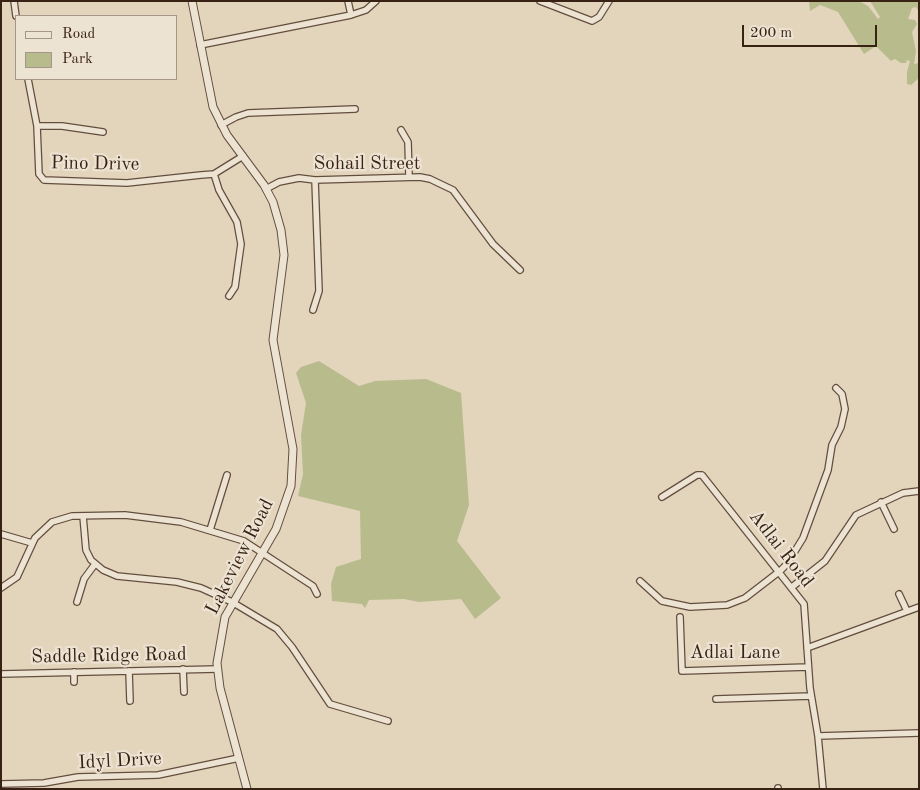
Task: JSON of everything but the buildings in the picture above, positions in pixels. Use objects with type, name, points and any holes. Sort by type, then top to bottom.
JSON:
[{"type":"street","points":[[14,1],[16,15]]},
{"type":"street","name":"Lakeview Road","points":[[192,1],[210,97],[221,125],[273,202],[281,230],[284,255],[274,350],[293,448],[291,486],[285,508],[262,552],[232,602],[225,617],[220,638],[218,668],[220,688],[247,789]]},
{"type":"street","points":[[348,1],[351,15]]},
{"type":"street","points":[[200,45],[351,15],[366,10],[376,1]]},
{"type":"street","points":[[540,1],[589,21],[595,20],[609,1]]},
{"type":"street","name":"Pino Drive","points":[[28,80],[37,126],[39,174],[46,181],[127,182],[214,174],[243,156]]},
{"type":"street","points":[[221,125],[248,113],[355,109]]},
{"type":"street","points":[[37,126],[62,126],[103,132]]},
{"type":"street","points":[[401,130],[408,142],[409,177]]},
{"type":"street","points":[[214,174],[219,190],[237,222],[241,244],[235,287],[229,296]]},
{"type":"street","name":"Sohail Street","points":[[266,189],[289,179],[409,177],[430,179],[453,190],[493,244],[520,270]]},
{"type":"street","points":[[313,310],[319,291],[314,180]]},
{"type":"street","points":[[640,581],[662,602],[690,607],[727,605],[745,598],[780,571],[787,564],[802,538],[828,470],[832,445],[841,427],[844,408],[842,394],[836,388]]},
{"type":"street","points":[[210,530],[227,475]]},
{"type":"street","name":"Adlai Road","points":[[662,497],[697,475],[702,475],[780,571],[804,604],[806,648],[823,789]]},
{"type":"street","points":[[792,587],[825,561],[856,515],[902,493],[919,491]]},
{"type":"street","points":[[882,502],[894,529]]},
{"type":"street","points":[[1,588],[11,583],[20,574],[32,543],[38,534],[52,522],[66,516],[125,515],[152,517],[210,530],[244,542],[313,586],[317,594]]},
{"type":"street","points":[[82,516],[84,545],[95,564],[112,575],[177,582],[201,588],[232,602],[277,629],[292,647],[330,704],[388,721]]},
{"type":"street","points":[[1,534],[32,543]]},
{"type":"street","points":[[77,602],[84,579],[95,564]]},
{"type":"street","points":[[899,594],[907,612]]},
{"type":"street","points":[[806,648],[919,607]]},
{"type":"street","name":"Adlai Lane","points":[[680,617],[682,671],[808,667]]},
{"type":"street","name":"Saddle Ridge Road","points":[[1,674],[218,668]]},
{"type":"street","points":[[183,670],[184,692]]},
{"type":"street","points":[[129,671],[130,701]]},
{"type":"street","points":[[74,672],[74,682]]},
{"type":"street","points":[[716,699],[811,696]]},
{"type":"street","points":[[818,736],[919,733]]},
{"type":"street","name":"Idyl Drive","points":[[1,784],[44,783],[78,777],[158,775],[239,758]]},
{"type":"green space","points":[[809,1],[859,1],[868,6],[878,19],[880,17],[870,1],[919,1],[919,12],[916,7],[912,8],[908,19],[915,20],[917,24],[912,32],[916,51],[914,64],[919,63],[919,78],[911,85],[907,84],[907,72],[910,61],[907,60],[906,63],[901,63],[895,59],[891,61],[876,46],[864,54],[838,12],[820,5],[810,11]]},
{"type":"green space","points":[[319,361],[359,386],[375,381],[426,379],[461,393],[469,505],[457,541],[501,598],[475,619],[461,599],[419,602],[404,599],[369,600],[365,608],[362,604],[332,601],[331,584],[336,567],[361,559],[360,511],[298,496],[303,474],[301,435],[306,403],[296,373],[301,367]]}]
